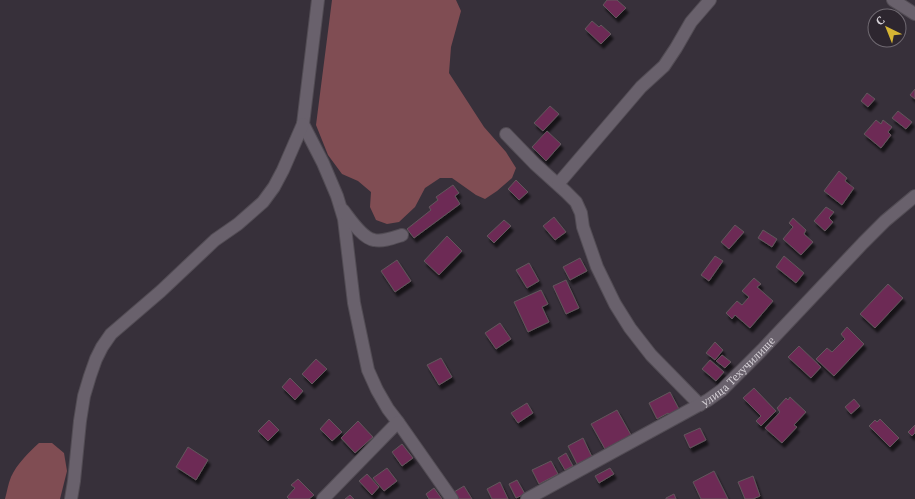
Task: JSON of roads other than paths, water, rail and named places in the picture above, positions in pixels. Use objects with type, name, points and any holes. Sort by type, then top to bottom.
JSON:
[{"type":"street","points":[[71,499],[84,396],[94,364],[102,347],[111,334],[161,291],[215,240],[238,224],[263,202],[277,182],[303,124],[318,0]]},
{"type":"street","points":[[558,184],[642,87],[664,66],[691,22],[710,0]]},
{"type":"street","points":[[893,0],[915,14]]},
{"type":"street","points":[[303,124],[337,196],[344,219],[354,303],[368,370],[388,409],[452,499]]},
{"type":"street","points":[[506,134],[535,164],[576,202],[581,213],[583,227],[597,267],[615,304],[630,328],[651,355],[700,405]]},
{"type":"street","name":"улица Техучилище","points":[[527,499],[700,405],[722,390],[862,244],[915,196]]},
{"type":"street","points":[[340,205],[353,223],[369,239],[389,240],[402,235]]},
{"type":"street","points":[[324,499],[398,422]]}]
